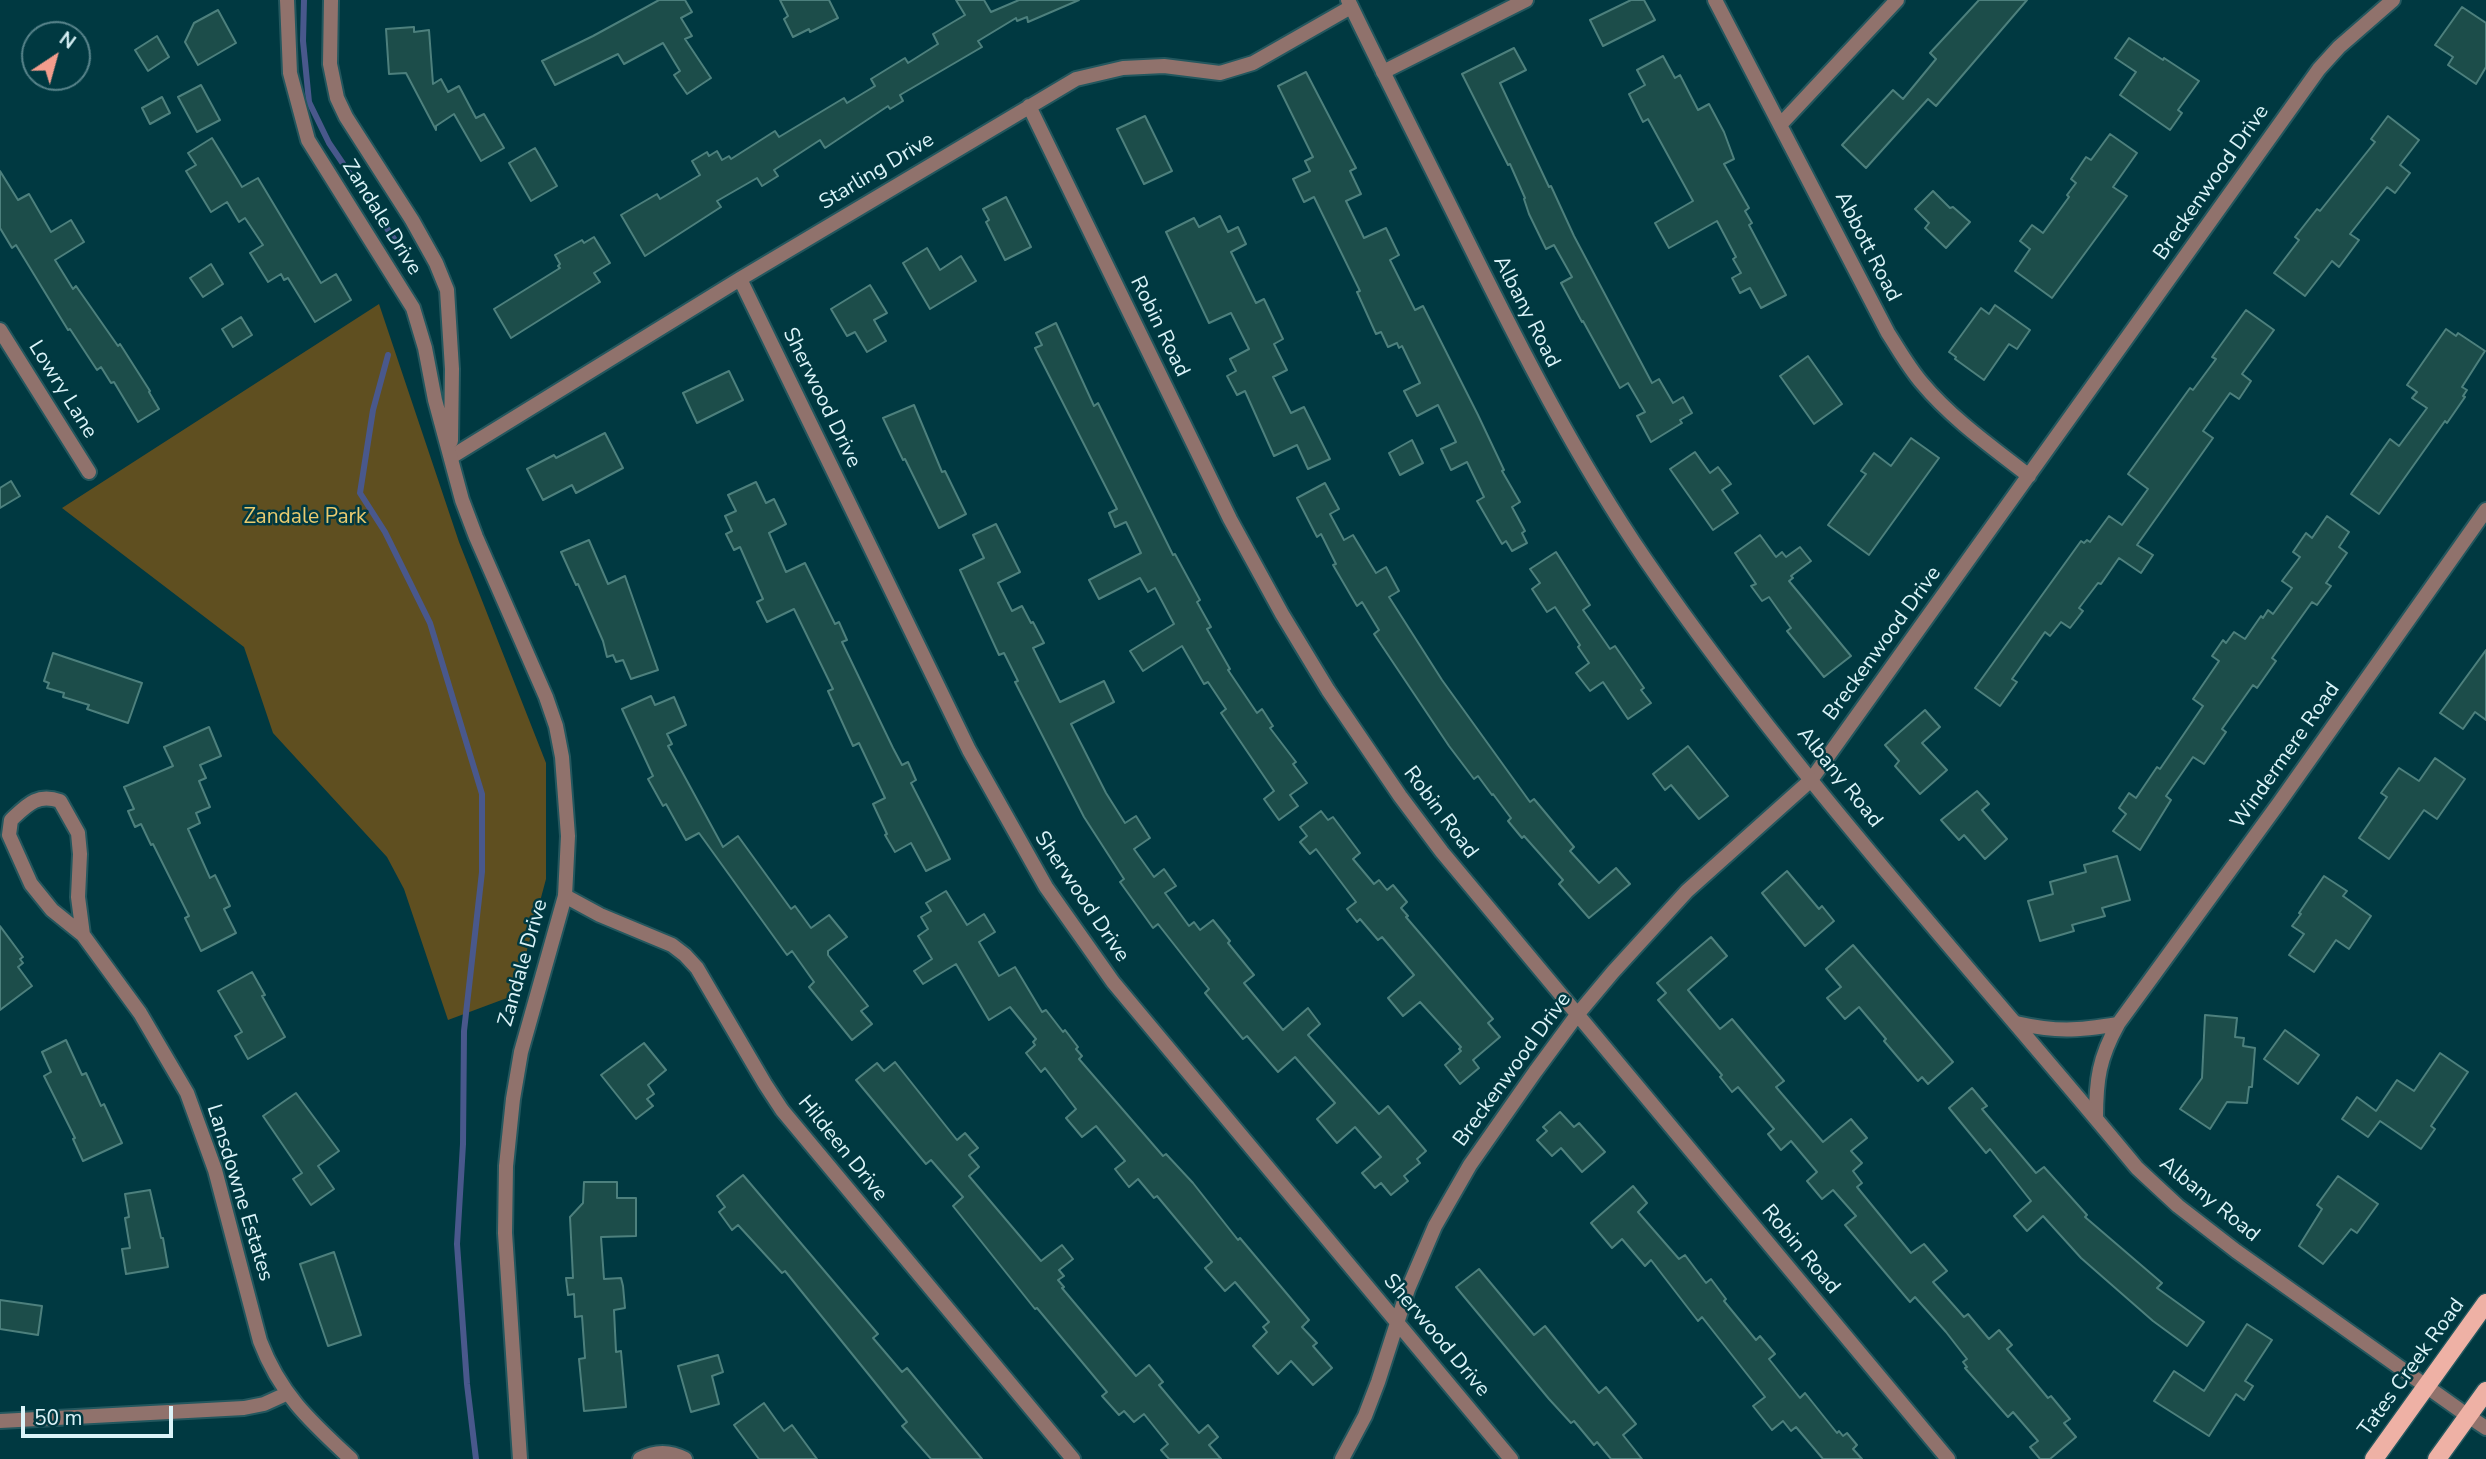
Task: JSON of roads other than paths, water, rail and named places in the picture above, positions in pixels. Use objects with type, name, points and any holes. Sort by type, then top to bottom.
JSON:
[{"type":"main road","name":"Tates Creek Road","points":[[2374,1459],[2486,1303]]},
{"type":"main road","points":[[2437,1459],[2486,1391]]},
{"type":"street","name":"Zandale Drive","points":[[287,0],[290,73],[308,140],[413,308],[458,488],[475,537],[547,697],[562,757],[568,823],[565,896],[521,1052],[506,1166],[505,1233],[520,1459]]},
{"type":"street","name":"Zandale Drive","points":[[331,0],[330,64],[337,98],[346,117],[412,220],[436,262],[447,290],[452,369],[451,457]]},
{"type":"street","points":[[1383,72],[1526,0]]},
{"type":"street","name":"Abbott Road","points":[[1715,0],[1904,359],[1921,383],[1942,404],[2029,476]]},
{"type":"street","points":[[1780,125],[1896,0]]},
{"type":"street","name":"Breckenwood Drive","points":[[1342,1459],[1365,1416],[1408,1289],[1435,1226],[1451,1195],[1513,1103],[1577,1015],[1687,891],[1811,780],[2319,69],[2339,47],[2393,0]]},
{"type":"street","name":"Starling Drive","points":[[451,457],[740,279],[1076,79],[1100,71],[1146,65],[1210,73],[1237,69],[1252,63],[1350,3]]},
{"type":"street","name":"Albany Road","points":[[1350,3],[1531,368],[1590,472],[1645,558],[1689,620],[1811,780],[2137,1168],[2178,1206],[2236,1251],[2486,1428]]},
{"type":"street","name":"Robin Road","points":[[1028,106],[1230,519],[1328,690],[1400,796],[1442,852],[1948,1459]]},
{"type":"street","name":"Sherwood Drive","points":[[740,279],[969,750],[1046,887],[1113,982],[1511,1459]]},
{"type":"street","name":"Lowry Lane","points":[[0,330],[89,472]]},
{"type":"street","name":"Windermere Road","points":[[2096,1118],[2096,1081],[2105,1048],[2118,1024],[2486,510]]},
{"type":"street","name":"Lansdowne Estates","points":[[83,935],[78,897],[78,834],[60,801],[46,796],[31,802],[11,820],[9,835],[31,884],[51,910],[83,935],[140,1013],[187,1093],[215,1170],[267,1360],[286,1394],[317,1428],[351,1459]]},
{"type":"street","name":"Hildeen Drive","points":[[565,896],[600,915],[672,945],[697,968],[782,1110],[1073,1459]]},
{"type":"street","points":[[2016,1023],[2053,1031],[2118,1024]]},
{"type":"street","points":[[0,1421],[244,1408],[264,1404],[286,1394]]},
{"type":"street","points":[[640,1459],[649,1454],[663,1452],[677,1454],[685,1459]]},
{"type":"waterway","points":[[304,0],[303,41],[309,102],[329,143],[407,258]]},
{"type":"waterway","points":[[388,355],[373,410],[360,493],[385,532],[430,623],[482,794],[482,872],[464,1031],[463,1144],[457,1244],[467,1384],[476,1459]]},
{"type":"park label","name":"Zandale Park","points":[[305,518]]}]
